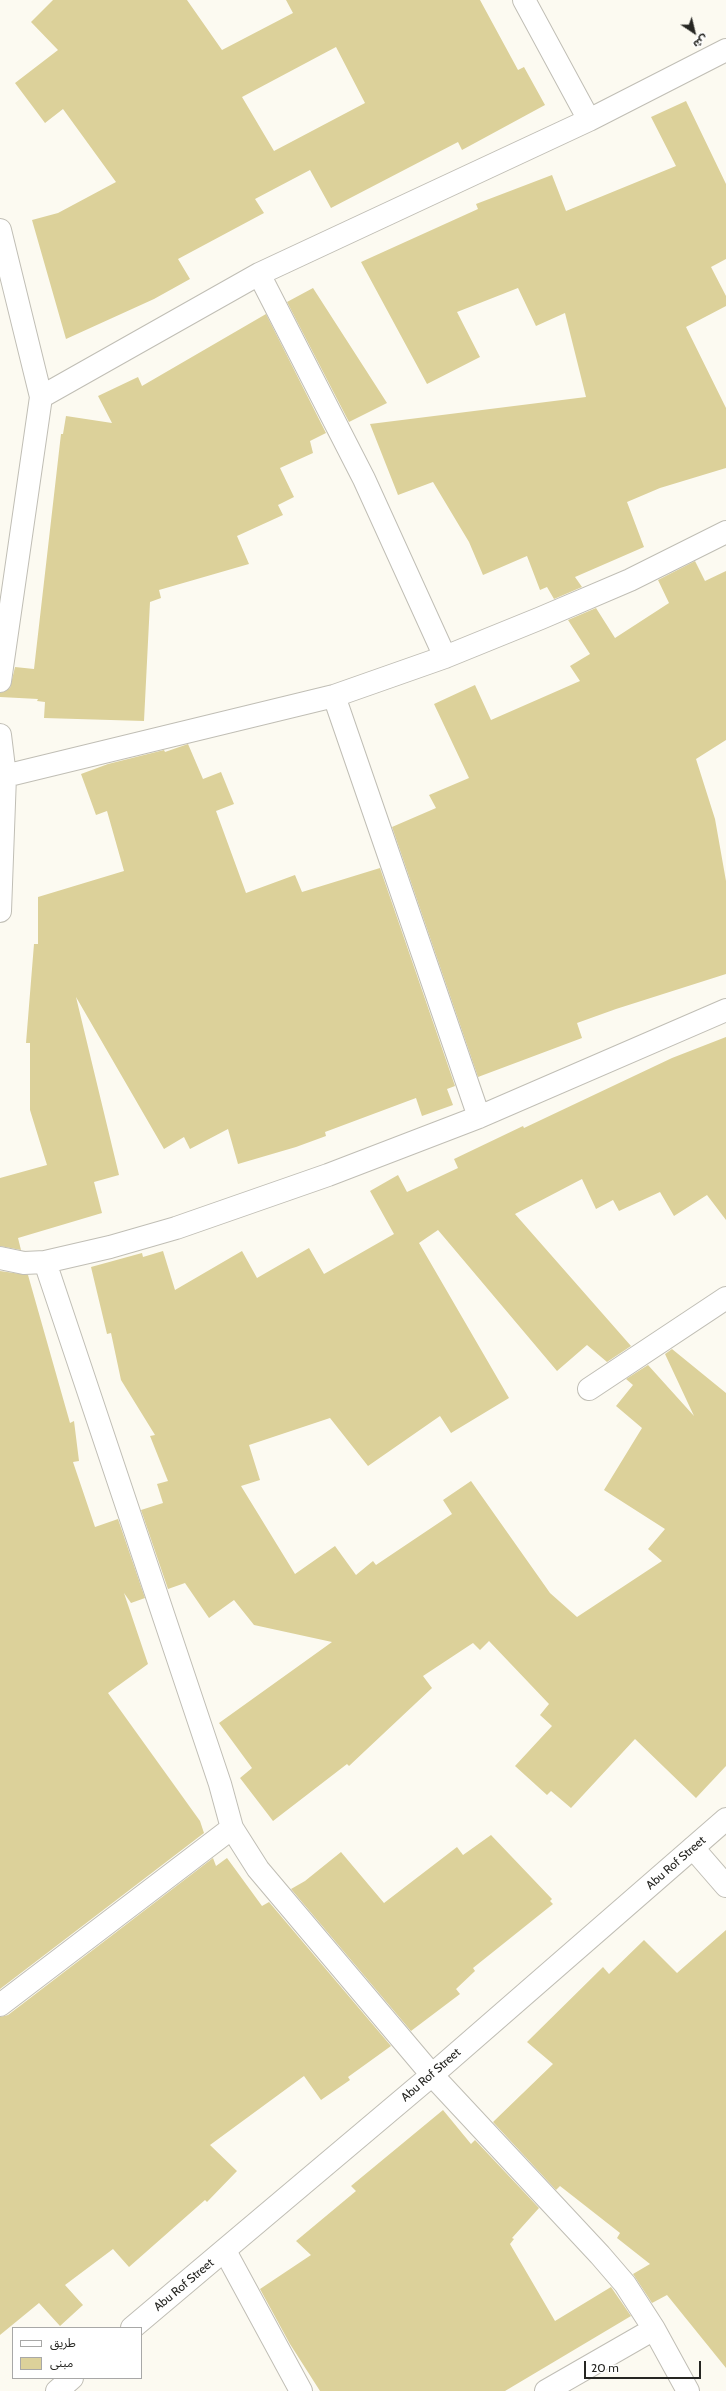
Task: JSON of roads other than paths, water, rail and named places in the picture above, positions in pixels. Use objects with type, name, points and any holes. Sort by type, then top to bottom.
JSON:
[{"type":"street","points":[[524,0],[589,120]]},
{"type":"street","points":[[41,397],[259,274],[589,120],[726,50]]},
{"type":"street","points":[[0,230],[6,284],[41,397],[0,682]]},
{"type":"street","points":[[259,274],[364,479],[445,657]]},
{"type":"street","points":[[5,776],[334,696],[445,657],[630,580],[726,532]]},
{"type":"street","points":[[334,696],[479,1117]]},
{"type":"street","points":[[0,735],[5,776],[0,911]]},
{"type":"street","points":[[0,1258],[24,1263],[45,1262],[110,1247],[176,1228],[328,1175],[479,1117],[726,1010]]},
{"type":"street","points":[[45,1262],[218,1776],[232,1828],[258,1869],[432,2075],[600,2255],[625,2284],[654,2329],[688,2391]]},
{"type":"street","points":[[589,1389],[726,1298]]},
{"type":"street","name":"Abu Rof Street","points":[[133,2327],[432,2075],[726,1819]]},
{"type":"street","points":[[0,2005],[232,1828]]},
{"type":"street","points":[[692,1848],[726,1886]]},
{"type":"street","points":[[225,2251],[301,2391]]},
{"type":"street","points":[[546,2391],[654,2329]]},
{"type":"street","points":[[57,2391],[71,2379]]}]
